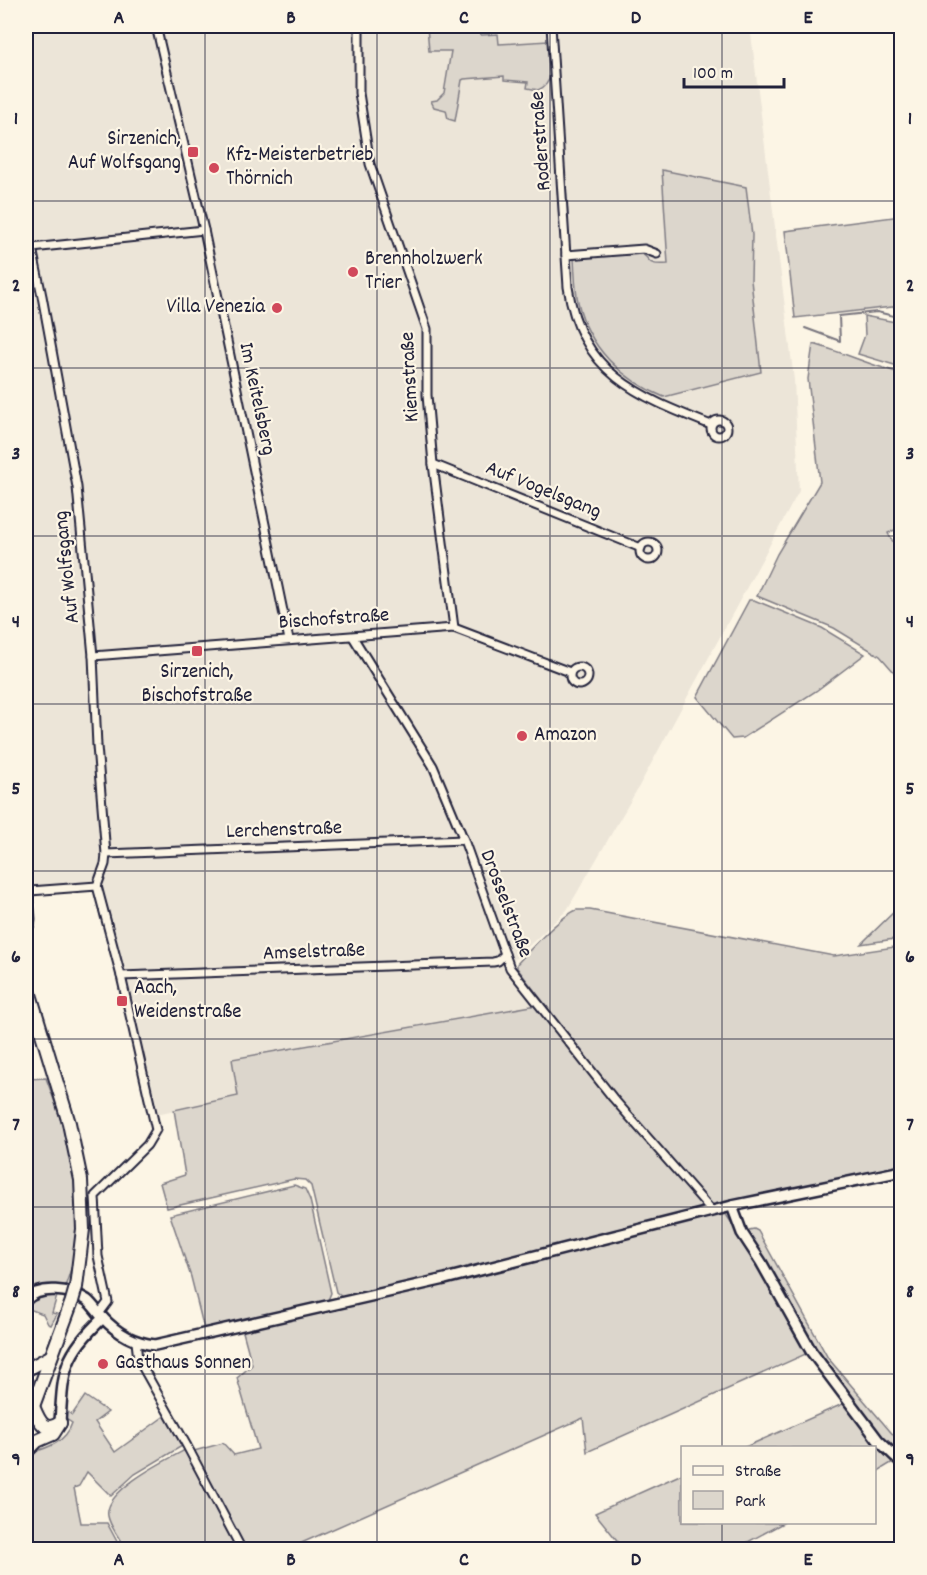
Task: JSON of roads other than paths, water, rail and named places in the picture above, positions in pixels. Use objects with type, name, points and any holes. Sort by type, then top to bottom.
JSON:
[{"type":"highway","points":[[26,981],[69,1123],[79,1169],[84,1217],[76,1287],[72,1301],[27,1416],[39,1421],[44,1427],[50,1428],[60,1423]]},
{"type":"highway","points":[[26,1370],[50,1358]]},
{"type":"highway","points":[[26,1452],[37,1441],[53,1434],[60,1423]]},
{"type":"main road","points":[[26,1300],[37,1293],[48,1290],[82,1298],[124,1335],[136,1342],[155,1345],[532,1257],[732,1206],[902,1171]]},
{"type":"main road","points":[[732,1206],[742,1233],[811,1351],[878,1440],[902,1463]]},
{"type":"main road","points":[[60,1423],[61,1386],[68,1362],[101,1316]]},
{"type":"street","name":"Im Keitelsberg","points":[[156,26],[204,230],[289,640]]},
{"type":"street","name":"Kiemstraße","points":[[359,26],[359,93],[370,164],[428,329],[427,395],[433,464],[454,628]]},
{"type":"street","name":"Roderstraße","points":[[551,26],[569,294],[575,318],[586,344],[615,377],[633,390],[711,425]]},
{"type":"street","points":[[32,248],[204,230]]},
{"type":"street","name":"Auf Wolfsgang","points":[[26,233],[32,248],[60,383],[77,487],[93,656],[97,746],[106,854],[97,886]]},
{"type":"street","points":[[566,255],[644,249],[657,254]]},
{"type":"street","name":"Auf Vogelsgang","points":[[433,464],[640,548]]},
{"type":"street","name":"Bischofstraße","points":[[93,656],[454,628],[570,672]]},
{"type":"street","name":"Drosselstraße","points":[[353,637],[433,766],[464,840],[510,968],[613,1098],[712,1212]]},
{"type":"street","name":"Lerchenstraße","points":[[106,854],[464,840]]},
{"type":"street","points":[[30,925],[31,915],[27,897],[30,891],[97,886],[121,976],[156,1130],[147,1145],[95,1196],[98,1256],[108,1302],[101,1316]]},
{"type":"street","name":"Amselstraße","points":[[121,976],[493,962],[498,961],[505,954]]},
{"type":"street","points":[[136,1342],[138,1359],[188,1446],[242,1550]]},
{"type":"waterway","points":[[805,328],[840,341],[839,316],[877,312],[902,318]]},
{"type":"place","name":"Sirzenich, Auf Wolfsgang","points":[[193,152]]},
{"type":"place","name":"Kfz-Meisterbetrieb Thörnich","points":[[214,168]]},
{"type":"place","name":"Brennholzwerk Trier","points":[[353,272]]},
{"type":"place","name":"Villa Venezia","points":[[277,308]]},
{"type":"place","name":"Sirzenich, Bischofstraße","points":[[197,651]]},
{"type":"place","name":"Amazon","points":[[522,736]]},
{"type":"place","name":"Aach, Weidenstraße","points":[[122,1001]]},
{"type":"place","name":"Gasthaus Sonnen","points":[[103,1364]]}]
